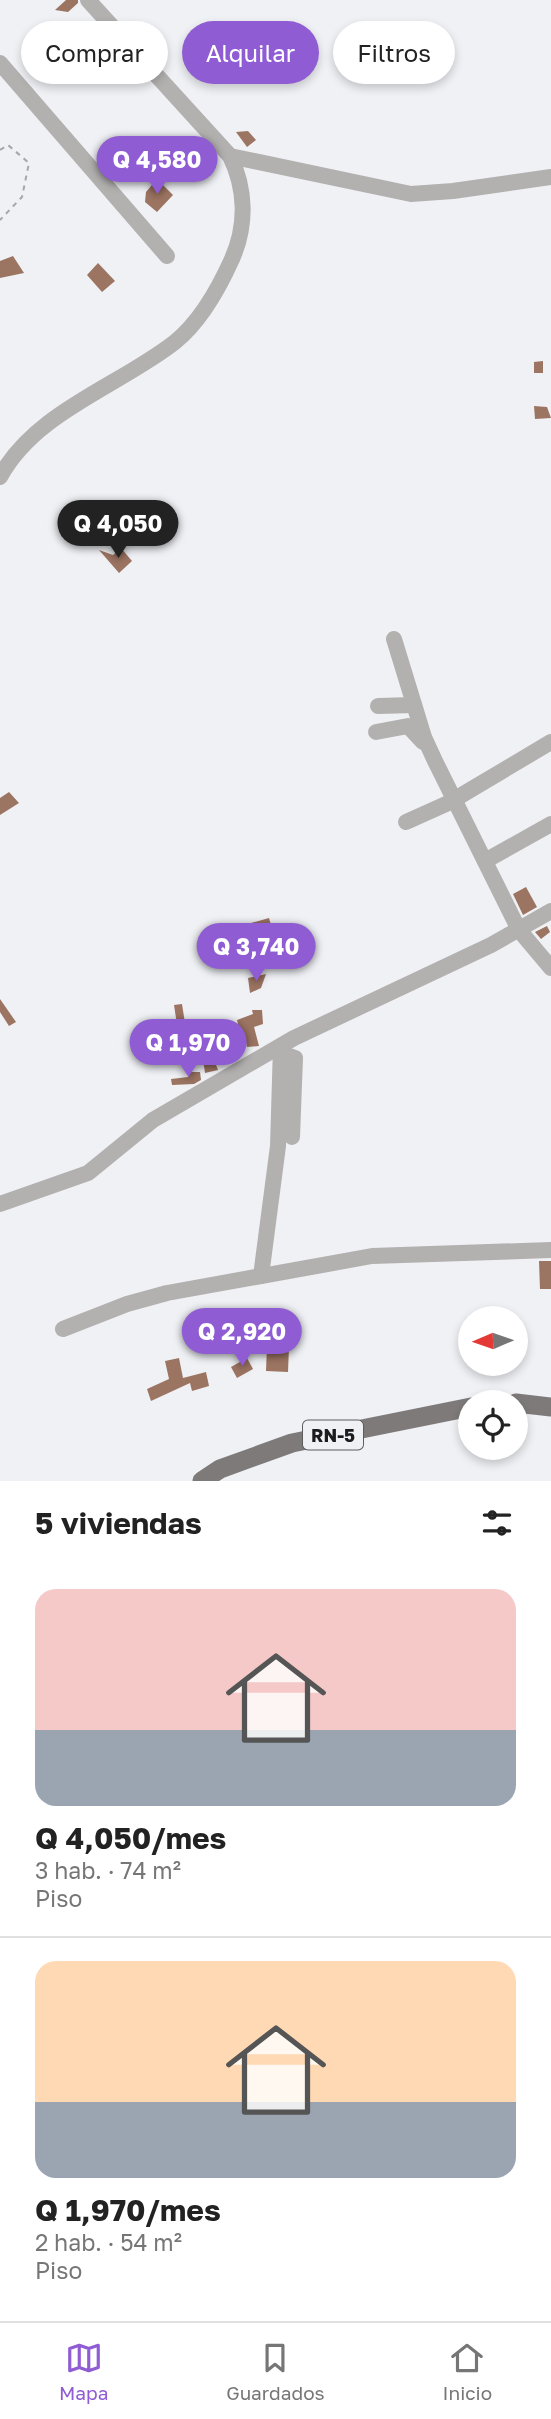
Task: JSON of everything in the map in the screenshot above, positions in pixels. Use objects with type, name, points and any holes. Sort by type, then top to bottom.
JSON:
[{"type":"main road","points":[[528,1405],[551,1408]]},
{"type":"main road","name":"RN-5","points":[[202,1481],[292,1443],[458,1410]]},
{"type":"street","points":[[0,478],[36,432],[177,340],[204,310],[223,279],[239,243],[244,202],[239,174],[230,156],[88,0]]},
{"type":"street","points":[[0,63],[167,256]]},
{"type":"street","points":[[230,156],[411,194],[551,177]]},
{"type":"street","points":[[394,639],[429,749],[519,930],[551,968]]},
{"type":"street","points":[[378,706],[414,705]]},
{"type":"street","points":[[376,732],[408,726],[429,749]]},
{"type":"street","points":[[405,822],[455,799],[551,742]]},
{"type":"street","points":[[485,861],[551,824]]},
{"type":"street","points":[[0,1204],[88,1173],[153,1120],[281,1049],[519,930],[551,911]]},
{"type":"street","points":[[281,1049],[295,1058],[292,1137]]},
{"type":"street","points":[[261,1276],[278,1146],[281,1049]]},
{"type":"street","points":[[63,1329],[148,1297],[394,1253],[551,1250]]},
{"type":"path","points":[[0,150],[8,145],[29,163],[22,197],[0,220]]},
{"type":"building","points":[[66,0],[78,0],[78,3],[68,12],[55,10]]},
{"type":"building","points":[[248,131],[256,140],[247,147],[236,132]]},
{"type":"building","points":[[157,179],[173,195],[157,212],[145,202],[146,192]]},
{"type":"building","points":[[13,256],[24,273],[0,278],[0,261]]},
{"type":"building","points":[[98,263],[115,281],[102,292],[87,275]]},
{"type":"building","points":[[543,361],[543,373],[534,373],[534,362]]},
{"type":"building","points":[[534,406],[547,407],[551,418],[535,419]]},
{"type":"building","points":[[72,506],[88,510],[76,542],[61,536]]},
{"type":"building","points":[[121,548],[132,561],[119,573],[99,550],[113,555]]},
{"type":"building","points":[[9,792],[19,803],[0,815],[0,798]]},
{"type":"building","points":[[526,887],[537,907],[523,915],[513,894]]},
{"type":"building","points":[[269,918],[274,935],[256,940],[251,923]]},
{"type":"building","points":[[547,926],[550,932],[541,939],[535,932]]},
{"type":"building","points":[[266,974],[261,988],[250,993],[248,978]]},
{"type":"building","points":[[0,999],[16,1022],[9,1026],[0,1012]]},
{"type":"building","points":[[182,1004],[187,1036],[179,1038],[174,1005]]},
{"type":"building","points":[[252,1010],[262,1010],[263,1024],[254,1027],[259,1046],[247,1047],[246,1042],[242,1042],[237,1020],[253,1014]]},
{"type":"building","points":[[213,1057],[218,1070],[205,1073],[203,1059]]},
{"type":"building","points":[[188,1072],[200,1072],[201,1080],[194,1084],[172,1085],[171,1079],[188,1077]]},
{"type":"building","points":[[539,1261],[551,1261],[551,1289],[540,1289]]},
{"type":"building","points":[[267,1346],[289,1347],[288,1372],[266,1371]]},
{"type":"building","points":[[179,1358],[183,1378],[206,1372],[209,1386],[192,1391],[190,1383],[151,1401],[147,1389],[169,1379],[165,1361]]},
{"type":"building","points":[[247,1358],[253,1369],[237,1378],[231,1367]]}]
